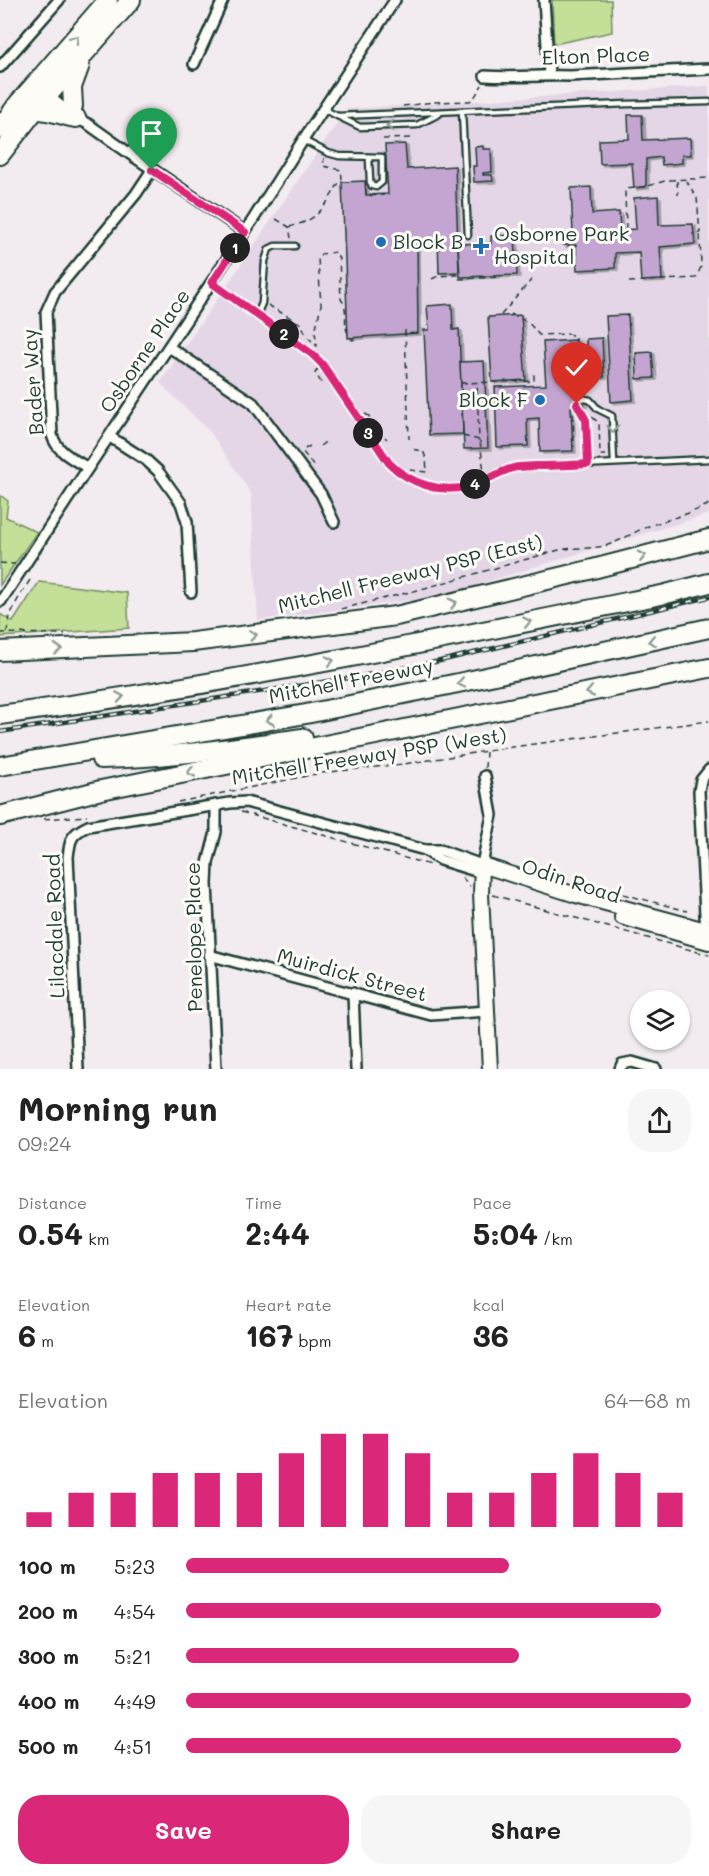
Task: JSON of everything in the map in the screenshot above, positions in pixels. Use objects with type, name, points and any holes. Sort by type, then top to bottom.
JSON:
[{"type":"highway","points":[[0,155],[35,110],[44,86],[108,0]]},
{"type":"highway","points":[[0,129],[44,86],[83,54],[131,0]]},
{"type":"highway","points":[[35,110],[52,111],[67,117],[79,116],[72,87],[83,54]]},
{"type":"highway","points":[[0,651],[192,642],[396,616],[709,539]]},
{"type":"highway","name":"Mitchell Freeway","points":[[0,715],[298,667],[666,594],[709,583]]},
{"type":"highway","name":"Mitchell Freeway","points":[[0,766],[46,760],[340,707],[475,680],[709,628]]},
{"type":"highway","points":[[0,816],[101,790],[709,668]]},
{"type":"highway","points":[[46,760],[136,758],[199,752],[475,715]]},
{"type":"street","points":[[0,67],[60,0]]},
{"type":"street","points":[[194,64],[224,0]]},
{"type":"street","name":"Osborne Place","points":[[2,601],[395,0]]},
{"type":"street","points":[[544,0],[549,75]]},
{"type":"street","name":"Elton Place","points":[[485,76],[506,78],[570,76],[709,69]]},
{"type":"street","points":[[44,86],[79,116],[152,170],[245,232]]},
{"type":"street","name":"Bader Way","points":[[88,468],[61,451],[52,435],[46,312],[55,292],[136,194],[152,170]]},
{"type":"street","points":[[168,347],[253,403],[321,494],[334,522]]},
{"type":"street","points":[[110,437],[152,465],[181,503],[187,522],[191,592]]},
{"type":"street","points":[[703,935],[704,904],[699,791],[701,780],[709,770]]},
{"type":"street","points":[[484,776],[492,815],[482,869],[481,894],[490,1069]]},
{"type":"street","name":"Odin Road","points":[[231,806],[246,802],[425,850],[440,860],[482,869],[592,909],[703,935]]},
{"type":"street","name":"Lilacdale Road","points":[[78,1069],[68,857],[71,838],[78,830],[88,826],[216,805],[231,806]]},
{"type":"street","name":"Penelope Place","points":[[216,805],[216,832],[208,863],[209,956],[216,1069]]},
{"type":"street","name":"Muirdick Street","points":[[209,956],[431,1015],[487,1011]]},
{"type":"street","points":[[352,993],[356,1069]]},
{"type":"street","points":[[620,1069],[622,1064],[632,1062],[656,1069]]},
{"type":"lane","points":[[338,116],[709,102]]},
{"type":"lane","points":[[323,109],[355,126],[364,128],[417,125],[441,112]]},
{"type":"lane","points":[[462,111],[468,235]]},
{"type":"lane","points":[[303,140],[339,156],[382,157],[382,182],[376,187],[370,182],[369,158]]},
{"type":"lane","points":[[257,315],[262,303],[264,267],[269,249],[275,246],[293,245]]},
{"type":"lane","points":[[212,283],[312,354],[322,364],[389,463],[397,471],[425,485],[447,490],[471,486],[514,468],[709,459]]},
{"type":"lane","points":[[588,464],[586,420],[577,404],[580,398],[590,400],[598,409],[612,416],[614,463]]},
{"type":"path","points":[[403,106],[470,101],[481,87],[485,76]]},
{"type":"path","points":[[383,139],[413,138]]},
{"type":"path","points":[[323,155],[324,167],[342,171]]},
{"type":"path","points":[[276,219],[289,227],[316,216],[342,178],[342,165]]},
{"type":"path","points":[[626,229],[625,191],[627,189],[668,180],[709,178]]},
{"type":"path","points":[[677,180],[678,195]]},
{"type":"path","points":[[629,282],[698,277],[701,267],[697,198],[686,180]]},
{"type":"path","points":[[289,227],[293,245]]},
{"type":"path","points":[[692,234],[700,233]]},
{"type":"path","points":[[267,305],[301,324],[307,336],[316,346],[315,332],[321,305],[318,258],[321,254],[336,252],[339,259],[341,298],[346,309],[346,333],[354,339]]},
{"type":"path","points":[[432,279],[438,276],[458,275],[458,279],[501,277]]},
{"type":"path","points":[[501,315],[532,279]]},
{"type":"path","points":[[511,314],[529,323],[539,334],[569,334],[576,340]]},
{"type":"path","points":[[405,330],[410,439]]},
{"type":"path","points":[[318,368],[315,373],[323,385]]},
{"type":"path","points":[[461,383],[534,381],[534,374]]},
{"type":"path","points":[[477,382],[479,440],[486,479]]},
{"type":"path","points":[[574,447],[573,418],[575,411]]},
{"type":"path","points":[[592,416],[599,423],[600,455],[608,454]]},
{"type":"path","points":[[463,436],[479,440]]},
{"type":"path","points":[[320,446],[328,440]]},
{"type":"path","points":[[310,446],[303,452],[314,467]]},
{"type":"path","points":[[407,469],[427,472],[423,451],[410,449]]},
{"type":"path","name":"Mitchell Freeway PSP (East)","points":[[340,609],[418,590],[559,550],[603,546],[621,541],[650,525],[709,504]]},
{"type":"path","points":[[0,563],[16,565]]},
{"type":"path","points":[[7,633],[7,626],[15,604],[30,580]]},
{"type":"path","points":[[0,633],[74,634]]},
{"type":"path","name":"Mitchell Freeway PSP (West)","points":[[169,803],[321,773],[404,764],[709,721]]},
{"type":"path","points":[[484,776],[486,751]]},
{"type":"path","points":[[231,806],[430,865]]},
{"type":"path","points":[[39,820],[89,816]]},
{"type":"path","points":[[458,873],[467,881],[472,890]]},
{"type":"path","points":[[547,873],[687,911]]},
{"type":"path","points":[[490,894],[709,955]]},
{"type":"shaded area","name":"Osborne Park Hospital","points":[[709,86],[709,514],[436,597],[258,620],[251,493],[211,433],[160,383],[347,109]]},
{"type":"green space","points":[[552,0],[611,0],[612,32],[554,44]]},
{"type":"green space","points":[[0,495],[8,501],[6,517],[37,532],[0,585]]},
{"type":"green space","points":[[39,582],[127,593],[129,628],[0,637],[0,614],[13,622]]},
{"type":"building","points":[[628,115],[642,115],[643,140],[690,138],[691,155],[682,155],[682,163],[662,165],[661,157],[646,159],[646,187],[634,188],[632,163],[600,164],[599,140],[629,139]]},
{"type":"building","name":"Block B","points":[[405,144],[407,169],[455,166],[459,272],[439,273],[438,239],[417,240],[418,333],[348,338],[342,182],[365,181],[366,195],[388,194],[385,145]]},
{"type":"building","points":[[483,146],[483,149],[491,149],[492,172],[483,173],[483,175],[492,175],[493,181],[474,182],[475,147]]},
{"type":"building","points":[[591,187],[592,214],[619,212],[620,230],[636,229],[634,198],[658,196],[659,225],[693,224],[695,244],[660,247],[662,280],[641,281],[639,252],[615,253],[615,268],[577,270],[576,245],[563,245],[562,235],[573,234],[571,188]]},
{"type":"building","points":[[515,235],[517,275],[460,277],[458,244],[491,243],[491,236]]},
{"type":"building","points":[[452,304],[453,330],[459,329],[463,434],[429,435],[424,330],[429,330],[427,306]]},
{"type":"building","points":[[521,315],[526,380],[492,382],[488,317]]},
{"type":"building","points":[[628,315],[633,400],[611,402],[606,316]]},
{"type":"building","points":[[602,338],[604,377],[588,378],[586,339]]},
{"type":"building","name":"Block F","points":[[576,340],[578,393],[584,394],[584,406],[571,407],[573,451],[540,452],[539,418],[527,419],[528,446],[497,447],[495,387],[546,385],[543,342]]},
{"type":"building","points":[[652,352],[654,378],[637,379],[636,353]]},
{"type":"building","points":[[484,361],[488,448],[464,449],[460,362]]},
{"type":"railway","points":[[0,732],[362,676],[440,661],[709,597]]},
{"type":"place","name":"Block B","points":[[381,242]]},
{"type":"place","name":"Osborne Park Hospital","points":[[481,246]]},
{"type":"place","name":"Block F","points":[[540,400]]},
{"type":"route","points":[[152,170],[245,232],[212,283],[312,354],[322,364],[389,463],[407,477],[425,485],[447,490],[471,486],[514,468],[588,464],[586,420],[577,404]]}]
